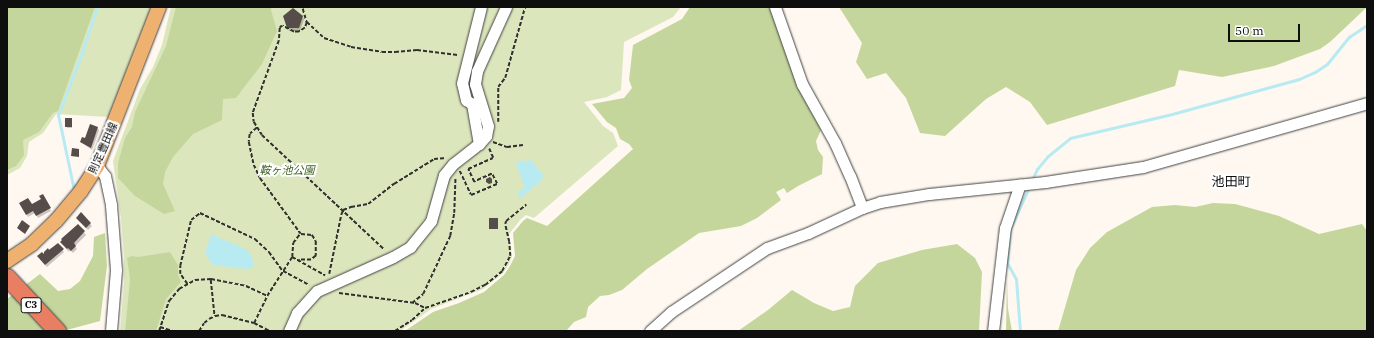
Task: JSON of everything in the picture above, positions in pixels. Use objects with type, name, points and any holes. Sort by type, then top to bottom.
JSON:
[{"type":"highway","name":"C3","points":[[7,277],[57,331]]},
{"type":"main road","name":"則定豊田線","points":[[7,261],[32,244],[56,221],[81,191],[97,166],[159,7]]},
{"type":"street","points":[[482,7],[462,83],[466,100],[472,104],[483,140]]},
{"type":"street","points":[[289,331],[297,313],[317,291],[393,257],[410,247],[431,221],[442,180],[454,164],[483,140],[488,126],[475,84],[477,71],[506,7]]},
{"type":"street","points":[[776,7],[802,84],[835,142],[862,208]]},
{"type":"street","points":[[650,331],[671,312],[767,248],[808,233],[862,208],[880,202],[929,194],[1037,183],[1143,167],[1367,103]]},
{"type":"street","points":[[97,166],[105,176],[111,205],[116,270],[111,331]]},
{"type":"street","points":[[993,331],[1005,228],[1022,184]]},
{"type":"path","points":[[304,7],[303,9],[307,22],[319,36],[351,47],[382,52],[417,50],[470,56]]},
{"type":"path","points":[[483,140],[492,137],[498,128],[498,87],[505,78],[525,7]]},
{"type":"path","points":[[307,22],[305,28],[299,32],[291,32],[282,26],[280,28],[279,42],[253,113],[254,122],[257,128],[393,257]]},
{"type":"path","points":[[257,128],[248,137],[254,164],[266,188],[300,234]]},
{"type":"path","points":[[483,140],[491,141],[502,146],[514,147],[523,145]]},
{"type":"path","points":[[292,257],[331,278],[328,273],[343,210],[351,206],[368,204],[394,184],[434,159],[446,158],[454,164],[471,196],[497,184],[492,174],[474,182],[468,169],[494,158],[483,140]]},
{"type":"path","points":[[412,303],[423,294],[450,236],[454,213],[454,164]]},
{"type":"path","points":[[395,331],[412,320],[425,308],[478,289],[485,285],[502,270],[510,256],[505,224],[506,221],[526,205]]},
{"type":"path","points":[[187,284],[180,274],[180,266],[191,220],[200,213],[255,239],[262,244],[283,271],[315,288],[317,291]]},
{"type":"path","points":[[254,323],[267,296],[292,257],[293,243],[296,237],[300,234],[309,234],[314,238],[317,252],[311,260],[299,261]]},
{"type":"path","points":[[159,331],[169,301],[187,284],[195,280],[211,279],[246,286],[267,296]]},
{"type":"path","points":[[211,279],[215,316]]},
{"type":"path","points":[[330,285],[336,292],[412,303],[425,308]]},
{"type":"path","points":[[200,331],[204,323],[215,316],[222,315],[254,323],[270,331]]},
{"type":"path","points":[[160,327],[173,331]]},
{"type":"green space","points":[[7,7],[151,7],[108,117],[56,114],[43,133],[29,142],[27,156],[20,168],[7,175]]},
{"type":"green space","points":[[7,7],[95,7],[58,111],[53,113],[39,132],[23,140],[24,155],[16,166],[7,170]]},
{"type":"green space","name":"鞍ヶ池公園","points":[[171,7],[681,7],[673,17],[624,42],[621,90],[607,97],[584,102],[603,126],[613,133],[618,146],[534,218],[526,215],[521,219],[509,234],[512,256],[509,264],[503,273],[483,289],[431,309],[400,331],[120,331],[124,282],[124,256],[121,218],[113,161],[140,89],[153,67],[162,45]]},
{"type":"green space","points":[[176,7],[272,7],[271,10],[277,31],[262,64],[236,98],[223,99],[222,120],[193,134],[173,157],[165,172],[163,184],[175,211],[164,214],[135,196],[118,178],[118,163],[125,138],[132,127],[135,112],[166,46]]},
{"type":"green space","points":[[690,7],[771,7],[822,128],[816,141],[818,150],[823,157],[822,174],[787,193],[784,188],[776,192],[781,200],[757,218],[741,226],[699,233],[647,269],[622,290],[609,295],[600,296],[588,307],[586,317],[574,322],[566,331],[405,331],[433,312],[484,292],[504,275],[510,266],[515,256],[513,233],[523,221],[527,218],[547,226],[633,149],[629,144],[620,139],[616,128],[607,122],[592,104],[624,98],[632,88],[629,80],[633,45],[682,19]]},
{"type":"green space","points":[[839,7],[1367,7],[1330,42],[1320,49],[1274,66],[1222,77],[1179,70],[1175,86],[1047,125],[1030,102],[1006,87],[986,99],[945,136],[920,133],[906,98],[886,73],[867,79],[856,62],[862,43]]},
{"type":"green space","points":[[1213,203],[1235,204],[1279,216],[1319,234],[1362,224],[1367,231],[1367,331],[1058,331],[1076,270],[1090,248],[1107,232],[1152,207],[1175,205],[1195,207]]},
{"type":"green space","points":[[105,233],[107,266],[100,321],[63,331],[7,331],[7,299],[40,274],[58,291],[70,289],[80,281],[93,256],[94,237]]},
{"type":"green space","points":[[957,244],[975,258],[982,272],[979,331],[738,331],[768,310],[792,290],[814,303],[833,311],[850,307],[855,286],[878,263],[922,250]]},
{"type":"green space","points":[[170,252],[178,265],[178,275],[181,282],[166,299],[156,331],[125,331],[130,280],[127,258],[132,256],[138,257]]},
{"type":"green space","points":[[1007,279],[1008,309],[1012,331],[1006,331]]},
{"type":"water","points":[[524,160],[524,162],[531,160],[543,175],[542,180],[519,199],[518,191],[525,188],[516,163]]},
{"type":"water","points":[[211,234],[247,250],[252,257],[254,266],[248,269],[213,265],[205,254]]},
{"type":"building","points":[[293,8],[303,16],[299,28],[287,28],[283,16]]},
{"type":"building","points":[[65,118],[72,118],[72,127],[65,127]]},
{"type":"building","points":[[90,124],[98,127],[91,148],[80,142],[82,137],[85,138]]},
{"type":"building","points":[[72,148],[79,149],[79,157],[71,156]]},
{"type":"building","points":[[490,177],[492,179],[492,183],[489,184],[486,182],[486,179]]},
{"type":"building","points":[[43,194],[51,208],[36,216],[33,211],[26,215],[19,203],[28,198],[32,204],[41,199],[39,196]]},
{"type":"building","points":[[81,212],[91,223],[86,228],[76,218]]},
{"type":"building","points":[[489,218],[498,218],[498,229],[489,229]]},
{"type":"building","points":[[22,220],[30,226],[25,234],[17,228]]},
{"type":"building","points":[[78,224],[85,231],[74,243],[76,246],[71,251],[60,242],[62,240],[61,239]]},
{"type":"building","points":[[58,243],[64,249],[45,265],[37,256],[42,252],[44,254],[48,248],[49,250]]},
{"type":"waterway","points":[[74,190],[58,115],[81,55],[97,7]]},
{"type":"waterway","points":[[1032,180],[1037,169],[1048,156],[1070,138],[1172,114],[1299,79],[1315,72],[1327,64],[1349,37],[1367,25]]},
{"type":"waterway","points":[[1020,331],[1016,279],[1007,263],[1010,229],[1029,187]]},
{"type":"district","name":"池田町","points":[[1231,182]]}]
